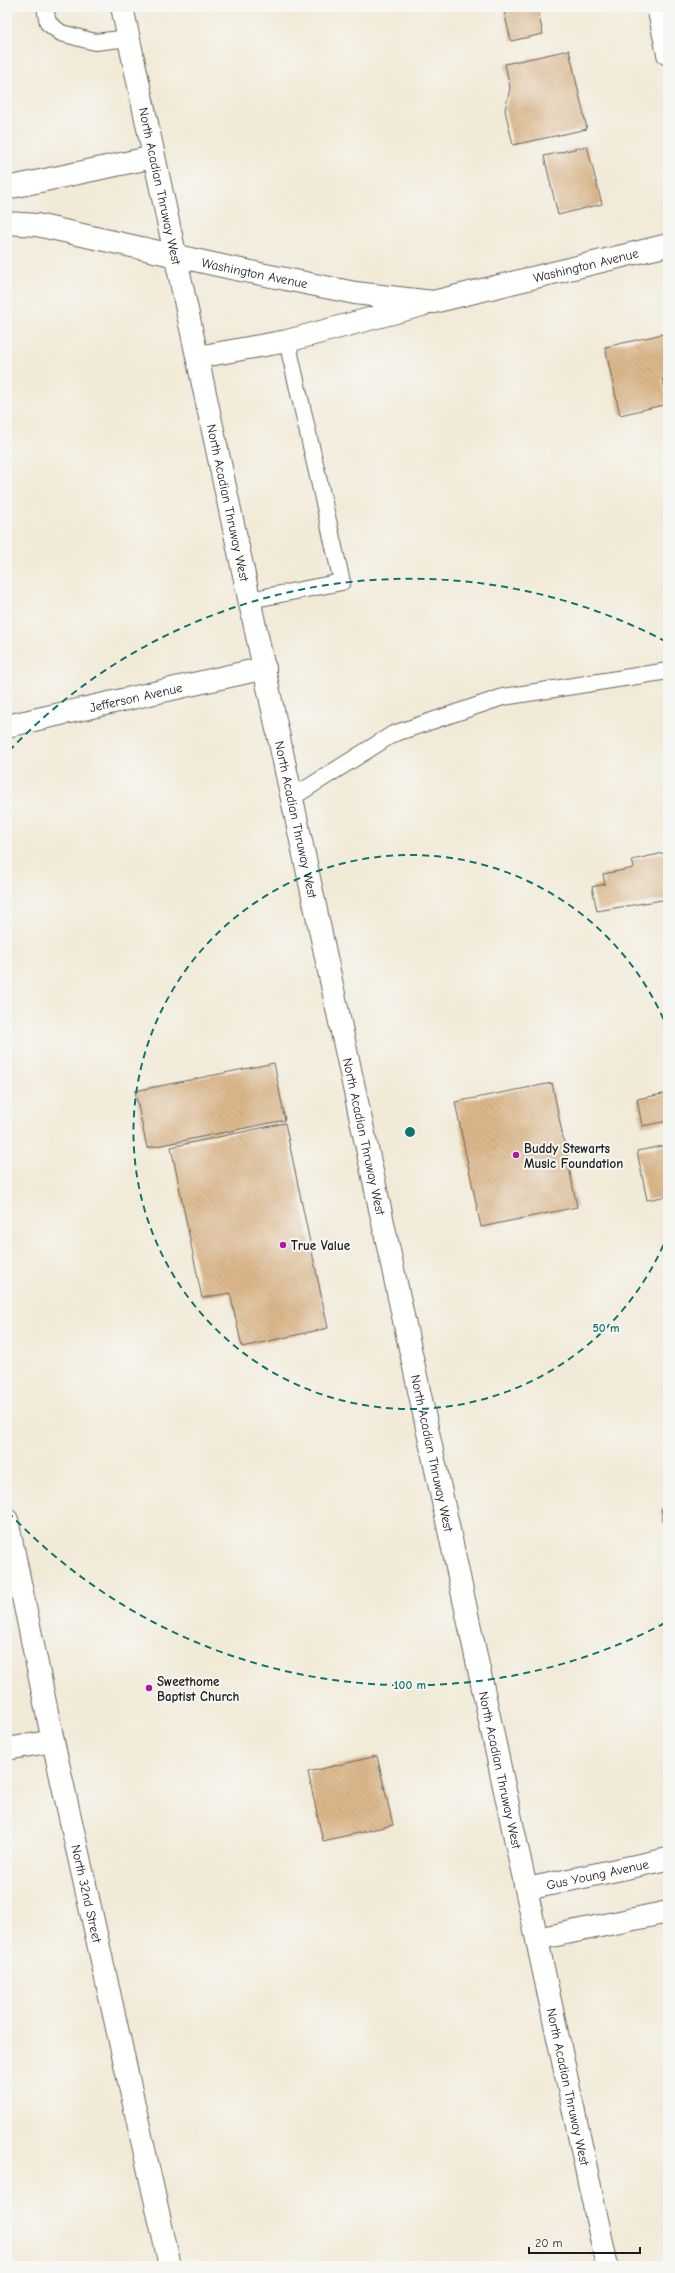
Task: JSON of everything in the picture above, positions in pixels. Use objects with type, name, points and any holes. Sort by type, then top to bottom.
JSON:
[{"type":"street","name":"North Acadian Thruway West","points":[[122,7],[177,256],[607,2266]]},
{"type":"street","points":[[658,7],[668,54]]},
{"type":"street","points":[[7,188],[154,157]]},
{"type":"street","name":"Washington Avenue","points":[[7,223],[37,225],[177,256],[355,292],[433,302]]},
{"type":"street","name":"Washington Avenue","points":[[198,357],[287,341],[433,302],[668,245]]},
{"type":"street","name":"Jefferson Avenue","points":[[7,726],[265,668]]},
{"type":"street","name":"North 32nd Street","points":[[7,1520],[53,1741],[170,2266]]},
{"type":"street","points":[[7,1749],[53,1741]]},
{"type":"street","name":"Gus Young Avenue","points":[[527,1889],[668,1859]]},
{"type":"street","points":[[537,1939],[668,1912]]},
{"type":"lane","points":[[45,7],[48,23],[61,33],[95,42],[129,38]]},
{"type":"lane","points":[[250,600],[342,582],[287,341]]},
{"type":"lane","points":[[292,797],[393,734],[503,697],[668,671]]},
{"type":"building","points":[[503,7],[537,7],[543,34],[511,41]]},
{"type":"building","points":[[569,50],[587,129],[513,145],[505,110],[510,88],[505,64]]},
{"type":"building","points":[[587,146],[602,204],[558,215],[544,156]]},
{"type":"building","points":[[663,334],[668,355],[668,378],[662,379],[668,404],[620,415],[605,347]]},
{"type":"building","points":[[668,852],[668,899],[597,911],[592,887],[605,884],[603,874],[634,868],[632,860]]},
{"type":"building","points":[[274,1063],[285,1120],[147,1148],[135,1091]]},
{"type":"building","name":"Buddy Stewarts Music Foundation","points":[[552,1083],[577,1207],[481,1227],[455,1102]]},
{"type":"building","points":[[668,1093],[668,1121],[642,1126],[637,1099]]},
{"type":"building","points":[[285,1123],[328,1328],[242,1347],[230,1293],[202,1298],[171,1147]]},
{"type":"building","points":[[668,1145],[668,1196],[647,1200],[637,1151]]},
{"type":"building","points":[[668,1507],[668,1538],[667,1538],[661,1509]]},
{"type":"building","points":[[377,1756],[393,1825],[323,1841],[308,1772]]},
{"type":"place","name":"Buddy Stewarts Music Foundation","points":[[516,1155]]},
{"type":"place","name":"True Value","points":[[283,1245]]},
{"type":"place","name":"Sweethome Baptist Church","points":[[149,1688]]}]
